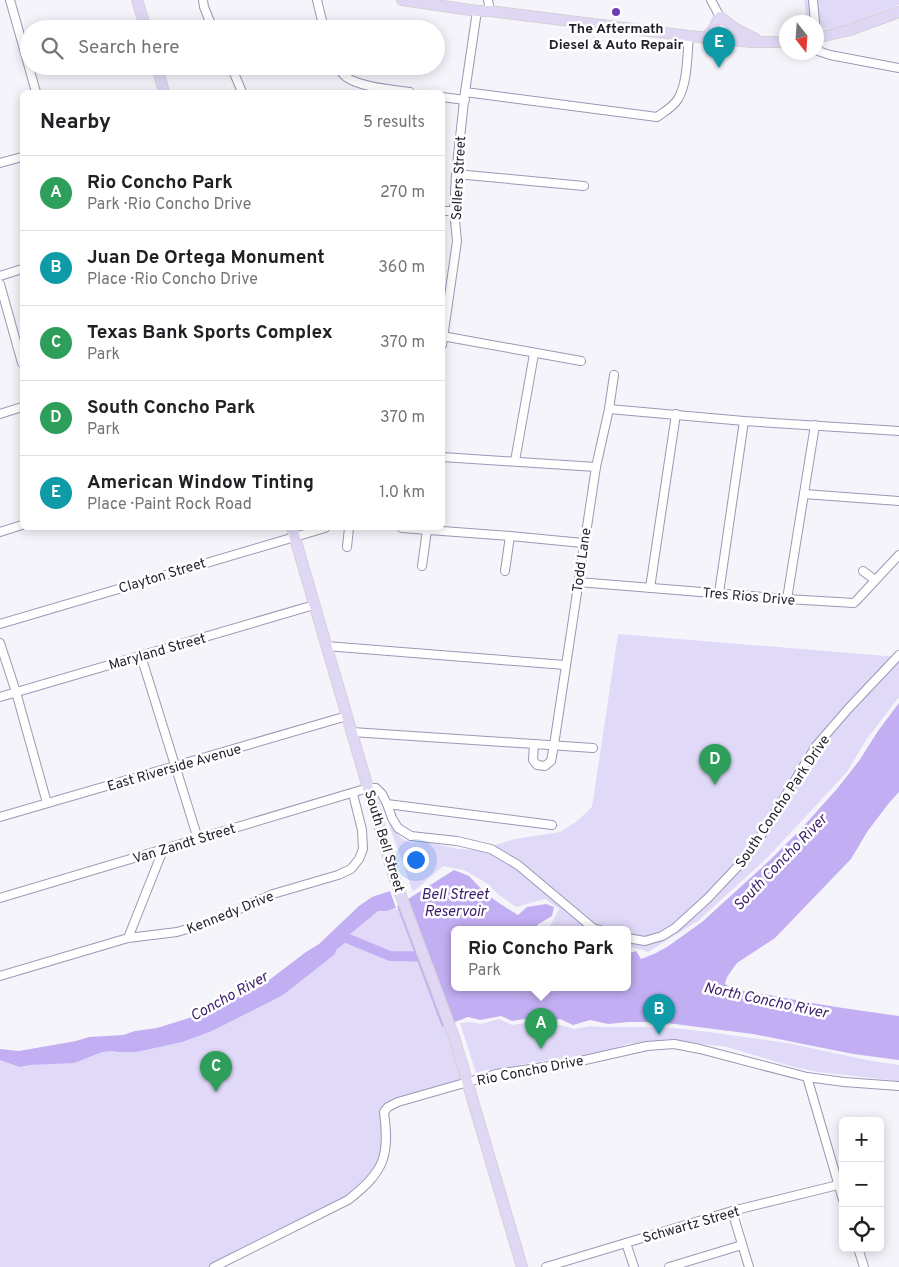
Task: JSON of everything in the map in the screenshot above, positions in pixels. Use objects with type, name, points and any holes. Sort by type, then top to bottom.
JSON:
[{"type":"main road","points":[[137,0],[143,20]]},
{"type":"main road","points":[[143,0],[145,20]]},
{"type":"main road","points":[[402,0],[477,11],[704,38],[779,42]]},
{"type":"main road","points":[[824,36],[850,30],[899,12]]},
{"type":"main road","points":[[704,38],[711,33],[720,17],[736,30],[765,42]]},
{"type":"main road","points":[[159,75],[163,90]]},
{"type":"main road","name":"South Bell Street","points":[[293,532],[394,877],[454,1037],[522,1267]]},
{"type":"street","points":[[10,0],[20,35]]},
{"type":"street","points":[[204,0],[204,7],[209,20]]},
{"type":"street","points":[[317,0],[322,20]]},
{"type":"street","points":[[488,0],[490,12]]},
{"type":"street","points":[[711,0],[720,17],[723,28],[721,39]]},
{"type":"street","points":[[813,0],[814,15]]},
{"type":"street","name":"Sellers Street","points":[[445,325],[457,241],[454,212],[456,174],[477,11]]},
{"type":"street","points":[[445,97],[465,96],[657,117],[678,99],[684,83],[690,36]]},
{"type":"street","points":[[824,52],[899,68]]},
{"type":"street","points":[[31,75],[35,90]]},
{"type":"street","points":[[234,75],[241,90]]},
{"type":"street","points":[[343,75],[358,83],[378,90]]},
{"type":"street","points":[[0,163],[20,158]]},
{"type":"street","points":[[456,174],[584,186]]},
{"type":"street","points":[[445,211],[454,212]]},
{"type":"street","points":[[0,276],[20,270]]},
{"type":"street","points":[[0,284],[20,356]]},
{"type":"street","points":[[445,339],[581,361]]},
{"type":"street","points":[[515,461],[534,354]]},
{"type":"street","name":"Todd Lane","points":[[534,744],[533,760],[537,765],[545,766],[551,761],[554,745],[583,543],[614,375]]},
{"type":"street","points":[[0,414],[20,408]]},
{"type":"street","points":[[608,410],[899,431]]},
{"type":"street","points":[[650,588],[676,414]]},
{"type":"street","points":[[718,593],[744,421]]},
{"type":"street","points":[[787,599],[816,426]]},
{"type":"street","points":[[445,456],[596,467]]},
{"type":"street","points":[[804,494],[899,500]]},
{"type":"street","points":[[0,532],[20,526]]},
{"type":"street","name":"Clayton Street","points":[[0,624],[293,532],[308,530]]},
{"type":"street","points":[[348,547],[349,530]]},
{"type":"street","points":[[422,566],[427,530],[583,543]]},
{"type":"street","points":[[505,571],[510,536]]},
{"type":"street","name":"Tres Rios Drive","points":[[578,582],[854,603],[899,554]]},
{"type":"street","points":[[864,571],[876,580]]},
{"type":"street","name":"Maryland Street","points":[[0,697],[314,604]]},
{"type":"street","points":[[0,643],[48,803]]},
{"type":"street","points":[[326,646],[565,665]]},
{"type":"street","name":"South Concho Park Drive","points":[[631,939],[645,941],[662,936],[675,928],[707,899],[742,862],[762,834],[816,746],[899,655]]},
{"type":"street","points":[[141,656],[198,839]]},
{"type":"street","name":"East Riverside Avenue","points":[[0,817],[347,716]]},
{"type":"street","points":[[352,732],[593,748]]},
{"type":"street","points":[[368,788],[376,788],[382,794],[398,828],[411,836],[457,841],[491,849],[518,865],[591,926]]},
{"type":"street","name":"Van Zandt Street","points":[[0,898],[368,788]]},
{"type":"street","name":"Kennedy Drive","points":[[0,976],[128,938],[177,932],[208,922],[273,894],[352,869],[363,849],[362,830],[352,794]]},
{"type":"street","points":[[387,804],[552,825]]},
{"type":"street","points":[[128,938],[163,850]]},
{"type":"street","name":"Rio Concho Drive","points":[[214,1267],[348,1200],[364,1188],[377,1173],[385,1155],[386,1132],[384,1112],[388,1107],[398,1102],[496,1074],[576,1062],[647,1046],[674,1044],[807,1077],[899,1086]]},
{"type":"street","points":[[807,1077],[839,1188]]},
{"type":"street","name":"Schwartz Street","points":[[546,1267],[732,1211],[838,1185]]},
{"type":"street","points":[[732,1211],[749,1267]]},
{"type":"street","points":[[626,1243],[634,1267]]},
{"type":"street","points":[[670,1267],[742,1245]]},
{"type":"street","points":[[859,1252],[864,1267]]},
{"type":"shaded area","points":[[804,0],[899,0],[899,5],[845,26],[824,29],[824,15],[806,15]]},
{"type":"shaded area","points":[[618,634],[899,657],[899,697],[866,740],[847,772],[768,857],[698,921],[648,952],[631,947],[631,926],[550,926],[559,909],[545,899],[516,907],[485,882],[464,870],[443,866],[413,892],[388,822],[401,838],[411,843],[427,842],[458,849],[479,850],[515,839],[560,832],[576,822],[592,807]]},
{"type":"shaded area","points":[[413,906],[467,1082],[388,1107],[385,1155],[364,1188],[214,1267],[0,1267],[0,1054],[183,1038],[378,911]]},
{"type":"shaded area","points":[[499,1019],[512,1025],[524,1023],[544,1027],[560,1025],[574,1029],[591,1026],[664,1027],[787,1043],[899,1065],[899,1081],[818,1072],[794,1067],[727,1047],[684,1042],[652,1041],[627,1044],[609,1051],[476,1073],[460,1023],[481,1024]]},
{"type":"water","points":[[899,703],[899,792],[867,832],[851,859],[775,938],[737,963],[727,977],[725,984],[747,992],[899,1016],[899,1060],[853,1054],[753,1034],[659,1022],[608,1024],[590,1020],[573,1025],[560,1019],[546,1023],[524,1019],[512,1021],[501,1016],[480,1020],[468,1017],[442,1027],[397,906],[454,870],[469,876],[486,894],[518,915],[527,907],[546,904],[554,907],[552,916],[538,926],[451,926],[451,991],[631,991],[631,953],[636,951],[641,959],[654,954],[702,922],[801,829],[859,761]]},
{"type":"water","points":[[390,891],[396,908],[378,911],[338,944],[335,954],[283,995],[212,1031],[182,1042],[136,1052],[102,1052],[74,1063],[20,1067],[0,1060],[0,1049],[19,1051],[89,1037],[123,1035],[157,1028],[189,1018],[260,987],[319,944],[359,906],[372,897]]},
{"type":"waterway","name":"Concho River","points":[[334,945],[344,937],[390,956],[451,957]]},
{"type":"place","name":"The Aftermath Diesel & Auto Repair","points":[[616,12]]},
{"type":"place","name":"American Window Tinting","points":[[719,68]]},
{"type":"place","name":"South Concho Park","points":[[715,785]]},
{"type":"place","name":"Juan De Ortega Monument","points":[[659,1035]]},
{"type":"place","name":"Rio Concho Park","points":[[541,1049]]},
{"type":"place","name":"Texas Bank Sports Complex","points":[[216,1092]]},
{"type":"water label","name":"South Concho River","points":[[780,862]]},
{"type":"water label","name":"Bell Street Reservoir","points":[[455,902]]},
{"type":"water label","name":"North Concho River","points":[[766,1000]]}]
